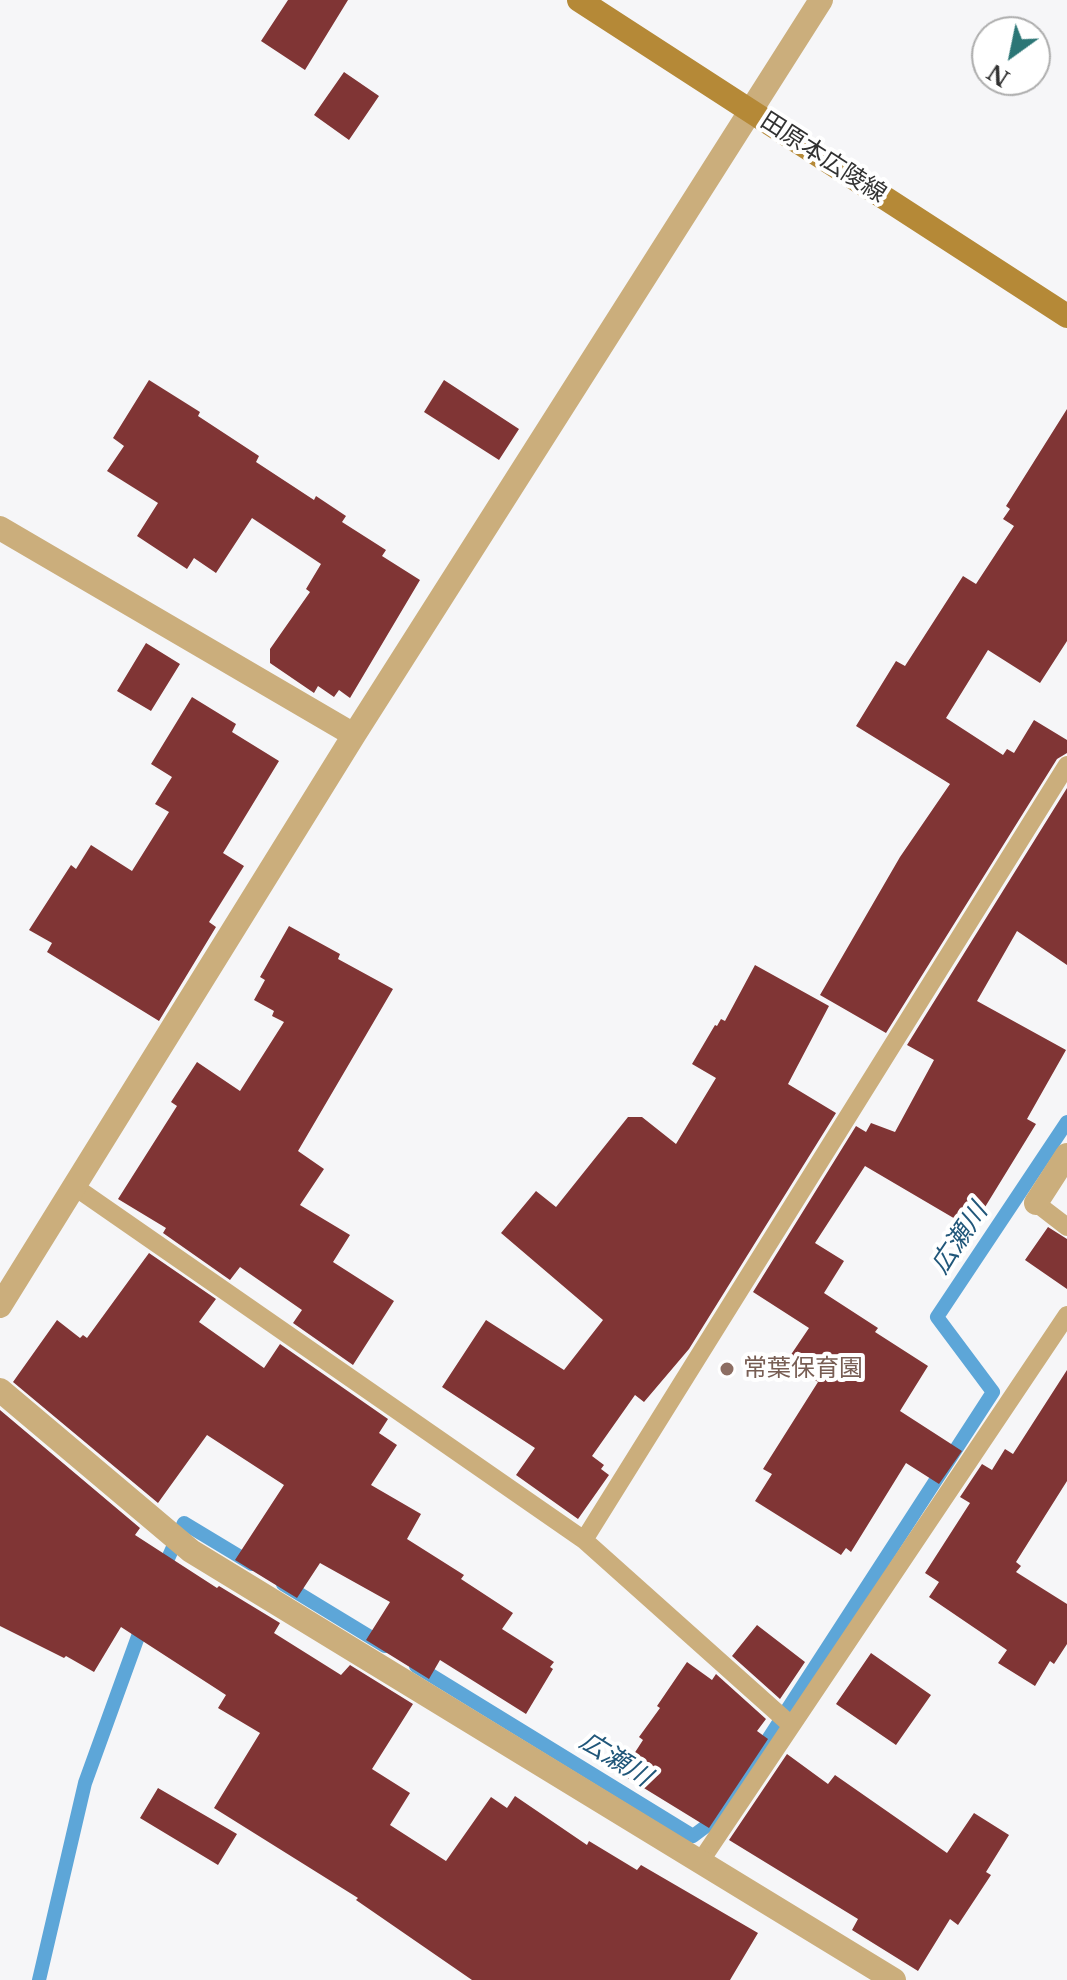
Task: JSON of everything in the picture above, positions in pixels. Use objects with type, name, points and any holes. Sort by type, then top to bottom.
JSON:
[{"type":"main road","name":"田原本広陵線","points":[[579,0],[1067,316]]},
{"type":"street","points":[[0,1306],[354,735],[821,0]]},
{"type":"street","points":[[0,528],[354,735]]},
{"type":"street","points":[[1036,1203],[1067,1155]]},
{"type":"street","points":[[0,1390],[191,1551],[894,1980]]},
{"type":"lane","points":[[584,1540],[1067,765]]},
{"type":"lane","points":[[75,1187],[584,1540],[791,1725]]},
{"type":"lane","points":[[1036,1203],[1067,1227]]},
{"type":"lane","points":[[700,1862],[1067,1315]]},
{"type":"building","points":[[288,0],[348,0],[305,70],[261,41]]},
{"type":"building","points":[[344,72],[379,96],[349,140],[314,115]]},
{"type":"building","points":[[149,380],[200,412],[198,416],[259,456],[256,462],[314,500],[316,496],[346,516],[342,522],[386,550],[382,556],[420,580],[350,698],[339,690],[334,697],[318,686],[314,693],[270,663],[270,649],[310,592],[306,589],[321,564],[252,518],[216,573],[194,558],[187,569],[137,536],[158,503],[107,471],[124,446],[113,438]]},
{"type":"building","points":[[444,380],[519,429],[499,460],[424,412]]},
{"type":"building","points":[[1067,409],[1067,641],[1040,683],[988,650],[946,718],[1003,755],[1007,749],[1014,753],[1034,720],[1067,740],[1067,753],[1057,759],[886,1033],[820,995],[900,857],[950,784],[856,726],[896,661],[905,666],[963,576],[976,584],[1014,526],[1003,519],[1010,509],[1006,506]]},
{"type":"building","points":[[146,643],[180,664],[151,711],[117,691]]},
{"type":"building","points":[[192,697],[236,724],[232,732],[279,761],[223,853],[244,866],[209,922],[216,927],[159,1021],[47,952],[52,943],[29,930],[71,865],[76,869],[91,845],[132,871],[169,812],[155,804],[172,777],[151,764]]},
{"type":"building","points":[[1067,788],[1067,965],[1017,931],[977,1001],[1066,1050],[1027,1119],[1036,1124],[974,1225],[960,1215],[957,1220],[865,1166],[815,1243],[844,1261],[824,1293],[878,1328],[875,1332],[928,1366],[900,1411],[962,1451],[939,1484],[906,1463],[851,1552],[846,1548],[841,1555],[755,1501],[772,1474],[763,1469],[818,1382],[786,1362],[809,1328],[753,1292],[856,1126],[866,1132],[871,1123],[895,1132],[934,1060],[907,1045]]},
{"type":"building","points":[[289,926],[340,954],[338,959],[393,989],[298,1151],[324,1169],[300,1205],[350,1235],[333,1262],[394,1301],[353,1365],[293,1323],[302,1310],[240,1267],[230,1280],[163,1233],[166,1228],[118,1199],[177,1106],[171,1102],[197,1062],[240,1091],[284,1022],[272,1016],[274,1011],[254,1000],[265,980],[260,977]]},
{"type":"building","points":[[755,965],[829,1006],[788,1084],[836,1113],[689,1349],[644,1402],[635,1395],[592,1456],[604,1465],[601,1469],[609,1475],[578,1519],[516,1475],[535,1448],[442,1387],[486,1320],[564,1370],[603,1320],[501,1233],[536,1191],[556,1207],[628,1117],[642,1117],[676,1144],[716,1078],[692,1064],[715,1025],[721,1019],[725,1021]]},
{"type":"building","points":[[1048,1227],[1067,1239],[1067,1289],[1025,1260]]},
{"type":"building","points":[[149,1253],[216,1299],[199,1322],[264,1368],[280,1344],[388,1419],[379,1433],[397,1445],[371,1485],[421,1514],[407,1539],[464,1575],[461,1579],[513,1613],[502,1629],[554,1662],[550,1667],[553,1669],[526,1714],[440,1660],[429,1679],[366,1640],[390,1602],[320,1563],[297,1598],[235,1560],[284,1485],[207,1435],[158,1503],[13,1382],[57,1320],[80,1338],[83,1335],[87,1338]]},
{"type":"building","points":[[1067,1370],[1067,1481],[1016,1562],[1021,1566],[1016,1572],[1067,1604],[1067,1644],[1054,1664],[1050,1661],[1035,1686],[998,1663],[1007,1650],[929,1597],[939,1582],[925,1573],[970,1503],[960,1497],[982,1464],[992,1470],[1005,1449],[1013,1454]]},
{"type":"building","points":[[0,1410],[140,1528],[135,1535],[217,1588],[219,1586],[280,1623],[274,1633],[341,1675],[350,1665],[413,1704],[372,1769],[410,1793],[390,1825],[446,1861],[491,1797],[507,1808],[515,1796],[587,1845],[589,1841],[637,1870],[641,1865],[758,1933],[730,1980],[472,1980],[356,1900],[358,1898],[214,1808],[260,1733],[218,1708],[226,1695],[121,1627],[94,1672],[0,1626]]},
{"type":"building","points":[[757,1625],[805,1662],[780,1699],[732,1656]]},
{"type":"building","points":[[871,1653],[931,1695],[896,1745],[836,1704]]},
{"type":"building","points":[[687,1662],[712,1680],[716,1674],[766,1719],[757,1731],[768,1739],[709,1828],[621,1774],[643,1740],[639,1737],[660,1708],[657,1706]]},
{"type":"building","points":[[787,1754],[828,1784],[835,1775],[947,1853],[974,1813],[1009,1835],[986,1872],[991,1875],[958,1925],[950,1919],[918,1971],[852,1930],[858,1919],[729,1840]]},
{"type":"building","points":[[158,1788],[237,1834],[218,1865],[140,1818]]},
{"type":"waterway","name":"広瀬川","points":[[416,1666],[693,1836],[717,1818],[993,1392],[937,1317],[1067,1122]]},
{"type":"waterway","name":"広瀬川","points":[[161,1574],[184,1523],[252,1564]]},
{"type":"waterway","name":"広瀬川","points":[[283,1584],[385,1646]]},
{"type":"waterway","name":"広瀬川","points":[[39,1980],[85,1783],[144,1620]]},
{"type":"place","name":"常葉保育園","points":[[727,1369]]}]
